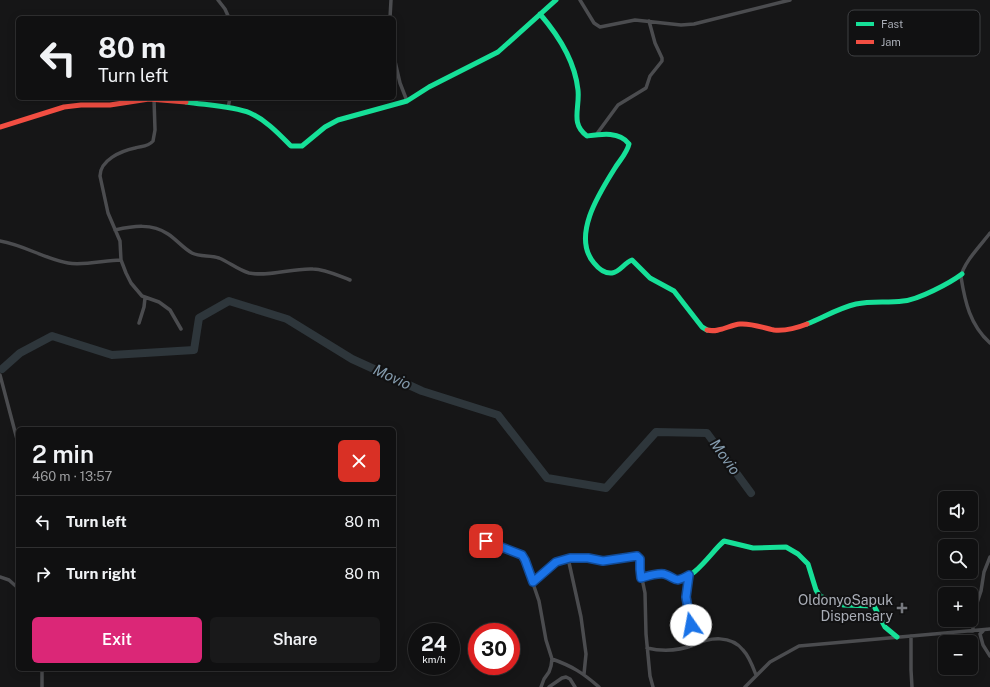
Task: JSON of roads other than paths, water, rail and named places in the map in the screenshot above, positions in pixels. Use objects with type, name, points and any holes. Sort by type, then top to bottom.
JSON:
[{"type":"street","points":[[218,0],[228,16]]},
{"type":"street","points":[[390,16],[391,0]]},
{"type":"street","points":[[171,100],[228,108],[258,116],[267,122],[291,146],[302,146],[325,127],[338,120],[407,101],[441,80],[498,52],[556,0]]},
{"type":"street","points":[[580,0],[594,23],[600,27],[630,20],[681,25],[694,24],[790,0]]},
{"type":"street","points":[[540,14],[557,35],[574,67],[578,92],[577,127],[582,134],[587,136],[618,136],[626,140],[629,144],[628,151],[607,181],[589,217],[585,243],[587,252],[604,272],[610,274],[619,270],[632,260],[650,278],[674,291],[706,330],[714,332],[737,324],[776,330],[795,328],[853,305],[905,301],[916,298],[952,281],[962,274]]},
{"type":"street","points":[[596,135],[618,105],[646,88],[650,76],[662,61],[649,21]]},
{"type":"street","points":[[396,66],[400,83],[407,101]]},
{"type":"street","points":[[0,127],[64,107],[82,105],[110,105],[147,100]]},
{"type":"street","points":[[154,100],[155,130],[153,142],[147,146],[134,148],[118,154],[107,161],[100,171],[101,184],[105,203],[120,241],[121,260],[126,274],[131,283],[145,298],[166,306],[172,313],[181,329]]},
{"type":"street","points":[[228,108],[230,100]]},
{"type":"street","points":[[115,230],[131,226],[154,227],[168,234],[193,253],[219,258],[240,270],[249,273],[272,274],[302,269],[317,269],[350,280]]},
{"type":"street","points":[[990,233],[966,263],[962,274],[965,300],[968,311],[976,327],[990,343]]},
{"type":"street","points":[[0,241],[16,245],[48,258],[68,263],[80,264],[121,260]]},
{"type":"street","points":[[139,323],[145,298]]},
{"type":"street","points":[[0,375],[16,435]]},
{"type":"street","points":[[480,537],[522,555],[525,560],[539,601],[546,640],[552,659],[552,666],[541,687]]},
{"type":"street","points":[[641,578],[664,574],[677,580],[689,575],[700,566],[724,541],[753,548],[786,547],[798,554],[808,564],[816,590],[820,596],[843,605],[874,606],[885,627],[897,637]]},
{"type":"street","points":[[533,582],[550,566],[556,562],[568,558],[588,558],[603,561],[637,556],[640,559],[641,578],[644,593],[647,648],[650,676],[653,687]]},
{"type":"street","points":[[973,631],[972,619],[981,591],[984,572],[990,557]]},
{"type":"street","points":[[568,558],[582,622],[586,654],[584,674]]},
{"type":"street","points":[[689,575],[686,597],[694,645]]},
{"type":"street","points":[[0,577],[9,580],[16,586]]},
{"type":"street","points":[[745,687],[774,659],[798,646],[984,631],[990,629]]},
{"type":"street","points":[[984,631],[980,634],[980,639],[990,656]]},
{"type":"street","points":[[911,636],[912,687]]},
{"type":"street","points":[[647,648],[666,651],[676,650],[705,640],[720,638],[734,642],[742,648],[746,653],[756,675]]},
{"type":"street","points":[[552,659],[572,667],[584,674],[598,687]]},
{"type":"street","points":[[42,671],[42,687]]},
{"type":"street","points":[[549,687],[566,677],[570,679],[575,687]]},
{"type":"waterway","name":"Movio","points":[[2,369],[20,353],[52,336],[112,355],[194,350],[199,318],[229,301],[287,319],[352,359],[422,391],[498,415],[547,478],[606,488],[656,432],[707,433],[751,493]]},
{"type":"place","name":"OldonyoSapuk Dispensary","points":[[902,608]]}]
